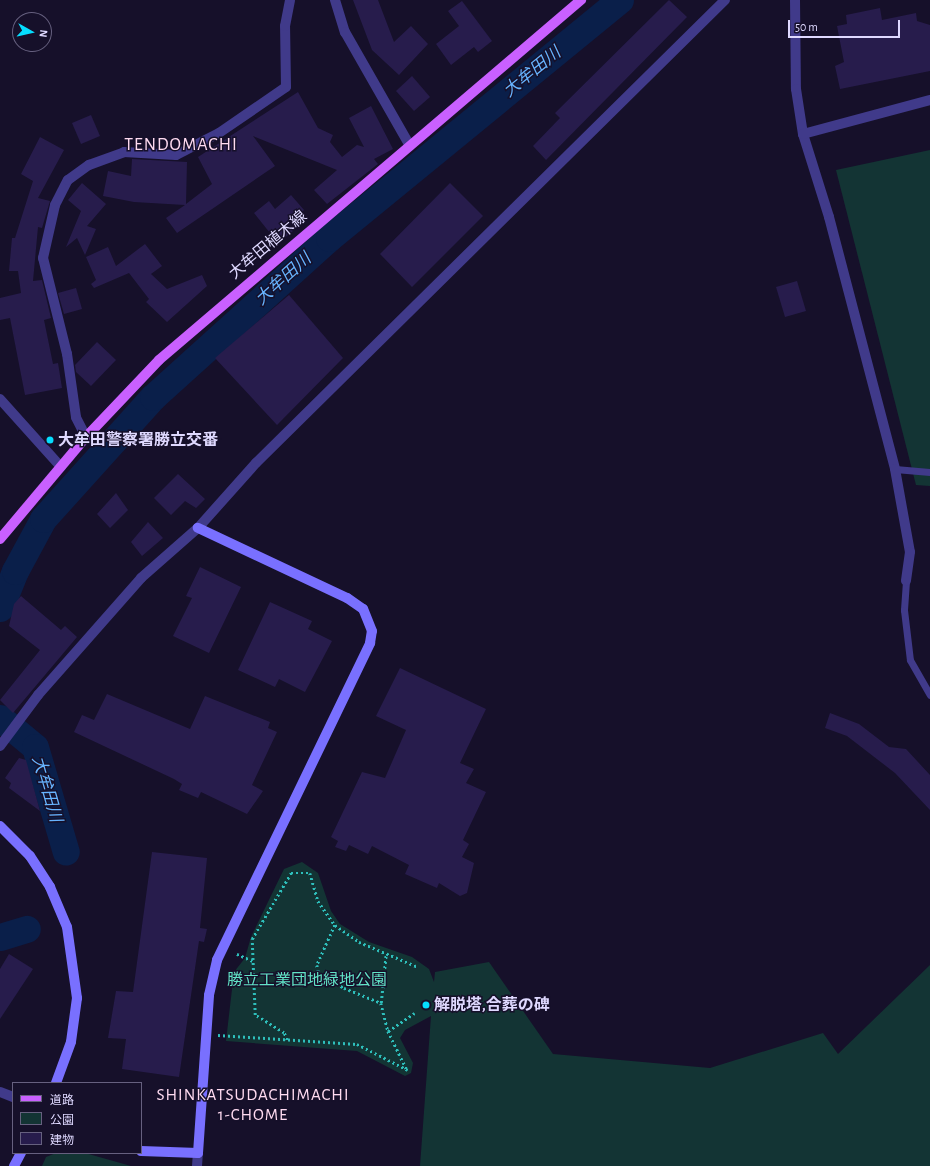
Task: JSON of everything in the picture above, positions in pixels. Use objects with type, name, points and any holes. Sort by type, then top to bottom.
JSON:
[{"type":"main road","name":"大牟田植木線","points":[[0,540],[86,437],[158,360],[582,0]]},
{"type":"street","points":[[86,437],[76,417],[67,354],[43,258],[55,205],[68,180],[89,164],[124,152],[176,155],[225,129],[286,87],[285,26],[290,0]]},
{"type":"street","points":[[335,0],[345,32],[410,146]]},
{"type":"street","points":[[0,746],[54,677],[141,578],[198,528],[256,463],[725,0]]},
{"type":"street","points":[[794,0],[796,89],[803,134],[829,217],[895,469],[910,552],[906,581]]},
{"type":"street","points":[[803,134],[930,100]]},
{"type":"street","points":[[0,399],[61,467]]},
{"type":"street","points":[[197,1166],[205,1034],[209,995],[229,931],[370,643],[372,631],[363,609],[347,598],[198,528]]},
{"type":"street","points":[[0,826],[30,856],[50,887],[67,927],[77,998],[71,1042],[56,1082]]},
{"type":"street","points":[[0,1092],[12,1097]]},
{"type":"street","points":[[142,1150],[198,1153]]},
{"type":"street","points":[[14,1166],[20,1154]]},
{"type":"lane","points":[[895,469],[930,472]]},
{"type":"lane","points":[[906,581],[904,610],[910,660],[930,695]]},
{"type":"path","points":[[287,1040],[284,1033],[256,1015],[252,939],[291,873],[310,873],[318,901],[335,925],[359,942],[418,967]]},
{"type":"path","points":[[335,925],[317,965],[319,974],[381,1003]]},
{"type":"path","points":[[237,954],[253,961]]},
{"type":"path","points":[[205,1034],[357,1044],[408,1070],[388,1031],[381,1003],[386,954]]},
{"type":"path","points":[[388,1031],[415,1013]]},
{"type":"green space","points":[[930,150],[930,486],[916,485],[836,170]]},
{"type":"green space","name":"勝立工業団地緑地公園","points":[[302,862],[318,873],[331,911],[340,924],[369,942],[412,957],[429,969],[434,982],[435,972],[489,962],[553,1054],[710,1068],[823,1033],[838,1054],[930,965],[930,1166],[420,1166],[431,1016],[405,1030],[400,1038],[413,1063],[411,1073],[405,1076],[357,1051],[226,1041],[234,972],[245,958],[251,937],[284,869]]},
{"type":"green space","points":[[54,1154],[89,1154],[131,1166],[42,1166],[46,1157]]},
{"type":"building","points":[[353,0],[378,0],[394,42],[411,26],[428,44],[399,75],[372,50]]},
{"type":"building","points":[[669,0],[687,17],[546,160],[533,146],[560,118],[555,113]]},
{"type":"building","points":[[462,1],[492,41],[478,52],[474,47],[451,65],[436,44],[459,26],[448,11]]},
{"type":"building","points":[[880,8],[882,20],[916,13],[917,21],[930,25],[930,71],[840,89],[835,66],[844,62],[837,26],[847,24],[846,15]]},
{"type":"building","points":[[412,76],[430,97],[414,111],[396,91]]},
{"type":"building","points":[[298,92],[318,128],[333,135],[330,142],[342,157],[357,145],[364,147],[349,118],[371,106],[393,149],[374,159],[378,164],[327,204],[314,190],[337,170],[253,136],[275,166],[177,233],[166,218],[185,205],[134,202],[103,196],[108,171],[131,176],[132,159],[187,162],[186,204],[212,184],[198,157]]},
{"type":"building","points":[[91,115],[100,136],[81,144],[72,123]]},
{"type":"building","points":[[40,137],[64,150],[38,198],[50,201],[42,228],[38,227],[33,281],[42,280],[51,318],[44,320],[53,364],[58,363],[62,388],[25,395],[10,318],[0,320],[0,298],[21,293],[18,271],[9,271],[12,238],[15,238],[33,181],[21,174]]},
{"type":"building","points":[[82,183],[106,204],[87,226],[96,229],[85,255],[77,238],[66,247],[81,211],[68,200]]},
{"type":"building","points":[[450,183],[483,216],[412,287],[380,254]]},
{"type":"building","points":[[291,195],[304,210],[288,225],[293,231],[278,243],[254,213],[269,201],[275,209]]},
{"type":"building","points":[[145,244],[162,266],[151,274],[167,289],[202,275],[207,286],[167,322],[146,302],[149,299],[129,273],[94,288],[91,284],[96,280],[86,257],[108,247],[116,266]]},
{"type":"building","points":[[797,281],[806,311],[785,317],[776,287]]},
{"type":"building","points":[[76,288],[82,309],[64,314],[58,293]]},
{"type":"building","points":[[289,295],[343,358],[277,425],[215,358]]},
{"type":"building","points":[[97,342],[116,360],[91,386],[76,372],[75,365]]},
{"type":"building","points":[[178,474],[205,499],[196,508],[185,501],[171,515],[154,498]]},
{"type":"building","points":[[116,493],[128,510],[110,528],[97,514]]},
{"type":"building","points":[[148,522],[163,538],[142,556],[131,542]]},
{"type":"building","points":[[200,567],[241,587],[209,653],[173,636],[192,598],[186,596]]},
{"type":"building","points":[[21,596],[61,630],[65,626],[77,637],[13,713],[0,700],[40,650],[9,626],[14,604]]},
{"type":"building","points":[[270,602],[312,621],[308,629],[332,641],[305,692],[279,679],[275,687],[238,670]]},
{"type":"building","points":[[400,668],[486,709],[460,763],[474,769],[466,783],[486,792],[463,840],[469,844],[462,857],[474,863],[467,893],[460,896],[439,883],[437,888],[405,874],[409,865],[372,846],[368,854],[349,845],[346,851],[335,847],[338,841],[331,837],[362,772],[385,778],[406,730],[376,716]]},
{"type":"building","points":[[107,694],[190,729],[205,696],[270,722],[268,728],[277,732],[252,785],[263,791],[247,814],[201,792],[198,798],[179,790],[182,784],[174,779],[74,732],[82,715],[94,720]]},
{"type":"building","points":[[830,713],[859,724],[889,747],[906,749],[930,775],[930,810],[895,773],[847,736],[825,728]]},
{"type":"building","points":[[19,758],[26,760],[40,811],[9,788],[11,783],[5,778]]},
{"type":"building","points":[[152,852],[207,858],[200,928],[207,929],[204,942],[199,941],[179,1077],[122,1069],[126,1039],[108,1038],[116,991],[133,992]]},
{"type":"building","points":[[9,954],[33,969],[0,1019],[0,969]]},
{"type":"waterway","name":"大牟田川","points":[[0,608],[15,571],[43,519],[153,397],[329,238],[620,0]]},
{"type":"waterway","name":"大牟田川","points":[[0,718],[35,747],[66,852]]},
{"type":"waterway","name":"大牟田川","points":[[0,937],[27,929]]},
{"type":"place","name":"大牟田警察署勝立交番","points":[[50,440]]},
{"type":"place","name":"解脱塔,合葬の碑","points":[[426,1005]]},
{"type":"district","name":"TENDOMACHI","points":[[181,145]]},
{"type":"district","name":"SHINKATSUDACHIMACHI 1-CHOME","points":[[253,1105]]}]
